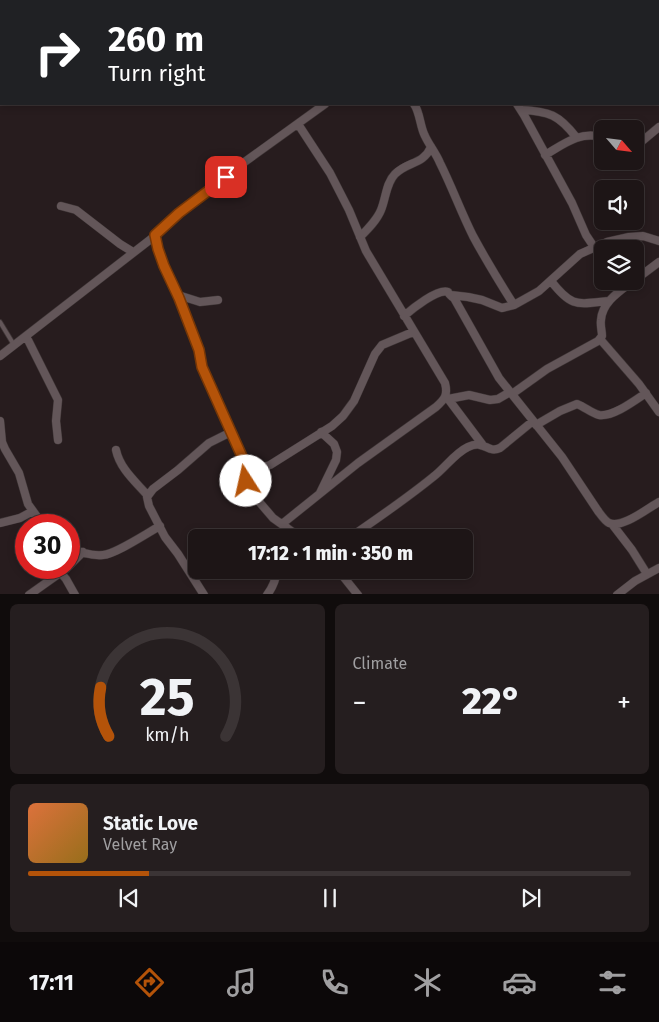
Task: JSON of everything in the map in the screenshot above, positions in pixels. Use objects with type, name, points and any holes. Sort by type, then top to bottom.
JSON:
[{"type":"street","points":[[0,356],[155,235],[179,213],[239,166],[324,105]]},
{"type":"street","points":[[415,105],[421,127],[440,161],[459,207],[474,237],[514,305]]},
{"type":"street","points":[[519,107],[549,113],[557,117],[567,125],[576,137]]},
{"type":"street","points":[[451,295],[482,300],[502,308],[514,305],[540,290],[580,254],[594,247],[519,107]]},
{"type":"street","points":[[298,124],[330,174],[349,210],[366,252],[445,383],[447,398],[482,444],[497,450],[535,423],[577,404],[598,414],[605,415],[612,413],[646,393]]},
{"type":"street","points":[[644,139],[659,127]]},
{"type":"street","points":[[546,156],[576,137],[594,135]]},
{"type":"street","points":[[360,238],[381,210],[394,175],[402,168],[423,159],[432,147]]},
{"type":"street","points":[[61,206],[76,210],[133,252]]},
{"type":"street","points":[[155,235],[164,266],[178,295],[199,350],[202,367],[244,461],[249,490],[273,518],[289,529]]},
{"type":"street","points":[[615,240],[643,236],[659,241]]},
{"type":"street","points":[[146,242],[158,249]]},
{"type":"street","points":[[644,273],[659,262]]},
{"type":"street","points":[[551,281],[559,292],[574,302],[608,301]]},
{"type":"street","points":[[540,290],[559,292]]},
{"type":"street","points":[[283,529],[284,525],[358,463],[447,398],[469,395],[490,400],[498,399],[511,393],[546,369],[584,350],[600,339],[602,336],[600,322],[602,314],[608,301],[622,290]]},
{"type":"street","points":[[404,316],[441,292],[448,292],[454,298],[499,378],[562,457],[609,524],[621,523],[635,517],[659,502]]},
{"type":"street","points":[[178,295],[200,302],[218,300]]},
{"type":"street","points":[[246,472],[270,465],[332,426],[354,402],[375,354],[382,345],[413,332]]},
{"type":"street","points":[[26,336],[58,400],[56,421],[58,440]]},
{"type":"street","points":[[600,339],[639,384],[650,402],[659,412]]},
{"type":"street","points":[[0,421],[2,442],[5,450],[18,473],[28,504],[35,514]]},
{"type":"street","points":[[148,496],[153,489],[209,443],[231,432]]},
{"type":"street","points":[[320,494],[336,460],[337,452],[334,444],[321,432]]},
{"type":"street","points":[[362,529],[436,476],[466,448],[482,444]]},
{"type":"street","points":[[116,450],[121,466],[148,496],[149,506],[165,537],[204,594]]},
{"type":"street","points":[[0,523],[20,518],[33,511]]},
{"type":"street","points":[[612,524],[647,574]]},
{"type":"street","points":[[80,551],[93,555],[106,555],[160,526]]},
{"type":"street","points":[[80,555],[83,552]]},
{"type":"street","points":[[617,594],[635,580],[659,568]]},
{"type":"street","points":[[29,594],[50,579]]},
{"type":"street","points":[[66,579],[75,594]]},
{"type":"street","points":[[267,594],[276,579]]},
{"type":"street","points":[[346,579],[358,594]]},
{"type":"lane","points":[[0,322],[14,346]]},
{"type":"route","points":[[226,177],[179,213],[155,235],[164,266],[179,298],[199,350],[202,367],[244,461],[246,481]]}]
